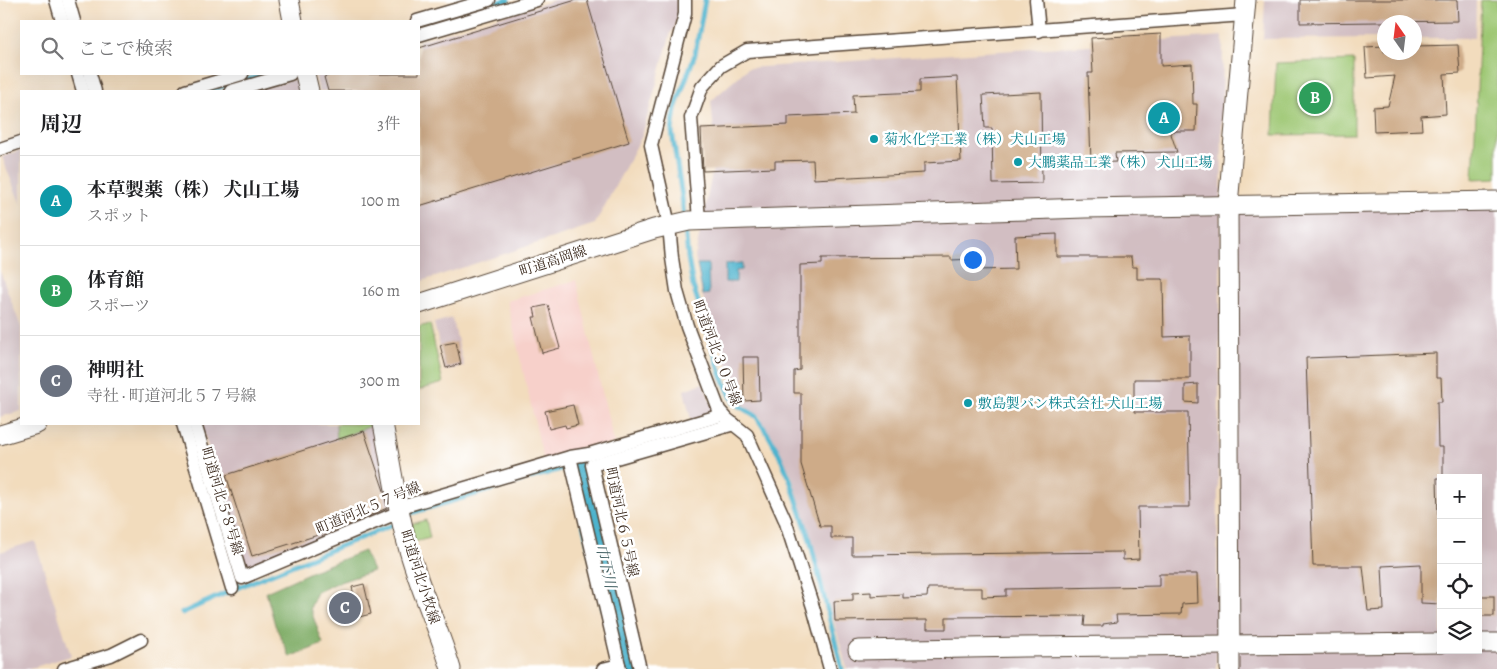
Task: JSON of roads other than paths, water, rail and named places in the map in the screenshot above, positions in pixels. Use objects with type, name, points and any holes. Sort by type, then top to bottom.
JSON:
[{"type":"street","points":[[56,0],[62,20]]},
{"type":"street","points":[[68,0],[74,20]]},
{"type":"street","points":[[289,0],[293,20]]},
{"type":"street","points":[[420,20],[488,0]]},
{"type":"street","points":[[420,35],[537,0]]},
{"type":"street","name":"町道河北３０号線","points":[[685,0],[685,14],[651,145],[669,225],[678,291],[687,326],[719,410],[747,435],[785,520],[813,607],[830,669]]},
{"type":"street","points":[[1036,0],[1039,31]]},
{"type":"street","points":[[694,221],[691,118],[702,87],[721,66],[746,51],[1039,31],[1245,8],[1228,205],[1230,669]]},
{"type":"street","points":[[78,75],[83,90]]},
{"type":"street","points":[[90,75],[95,90]]},
{"type":"street","points":[[188,90],[239,75]]},
{"type":"street","points":[[234,90],[287,75]]},
{"type":"street","points":[[305,75],[308,90]]},
{"type":"street","points":[[0,148],[20,142]]},
{"type":"street","name":"町道高岡線","points":[[420,304],[669,225],[694,221],[1075,208],[1416,204],[1497,201]]},
{"type":"street","name":"町道河北５７号線","points":[[195,425],[242,578],[392,515],[408,505],[571,463],[589,454],[722,414]]},
{"type":"street","name":"町道河北６５号線","points":[[640,669],[592,464],[734,424]]},
{"type":"street","points":[[0,435],[34,425]]},
{"type":"street","name":"町道河北５８号線","points":[[183,425],[232,588]]},
{"type":"street","name":"町道河北小牧線","points":[[383,425],[410,553],[451,669]]},
{"type":"street","points":[[571,463],[619,667],[603,669]]},
{"type":"street","points":[[64,669],[111,655],[141,640]]},
{"type":"street","points":[[858,650],[1437,643]]},
{"type":"street","points":[[1482,643],[1497,643]]},
{"type":"water","points":[[742,263],[742,270],[736,271],[736,282],[725,282],[725,264]]},
{"type":"water","points":[[697,264],[708,264],[709,294],[703,295]]},
{"type":"waterway","points":[[487,6],[508,0]]},
{"type":"waterway","points":[[705,0],[695,54],[675,109],[672,131],[693,286],[722,377],[734,403],[756,416],[779,454],[789,477],[810,540],[842,669]]},
{"type":"waterway","points":[[211,90],[263,75]]},
{"type":"waterway","name":"巾下川","points":[[581,463],[630,669]]},
{"type":"waterway","points":[[411,513],[568,467]]},
{"type":"waterway","points":[[239,587],[395,524]]},
{"type":"waterway","points":[[182,613],[239,587],[235,575]]},
{"type":"place","name":"体育館","points":[[1315,98]]},
{"type":"place","name":"本草製薬（株） 犬山工場","points":[[1164,118]]},
{"type":"place","name":"菊水化学工業（株）犬山工場","points":[[874,139]]},
{"type":"place","name":"大鵬薬品工業（株） 犬山工場","points":[[1018,162]]},
{"type":"place","name":"敷島製パン株式会社 犬山工場","points":[[968,403]]},
{"type":"place","name":"神明社","points":[[345,608]]}]
